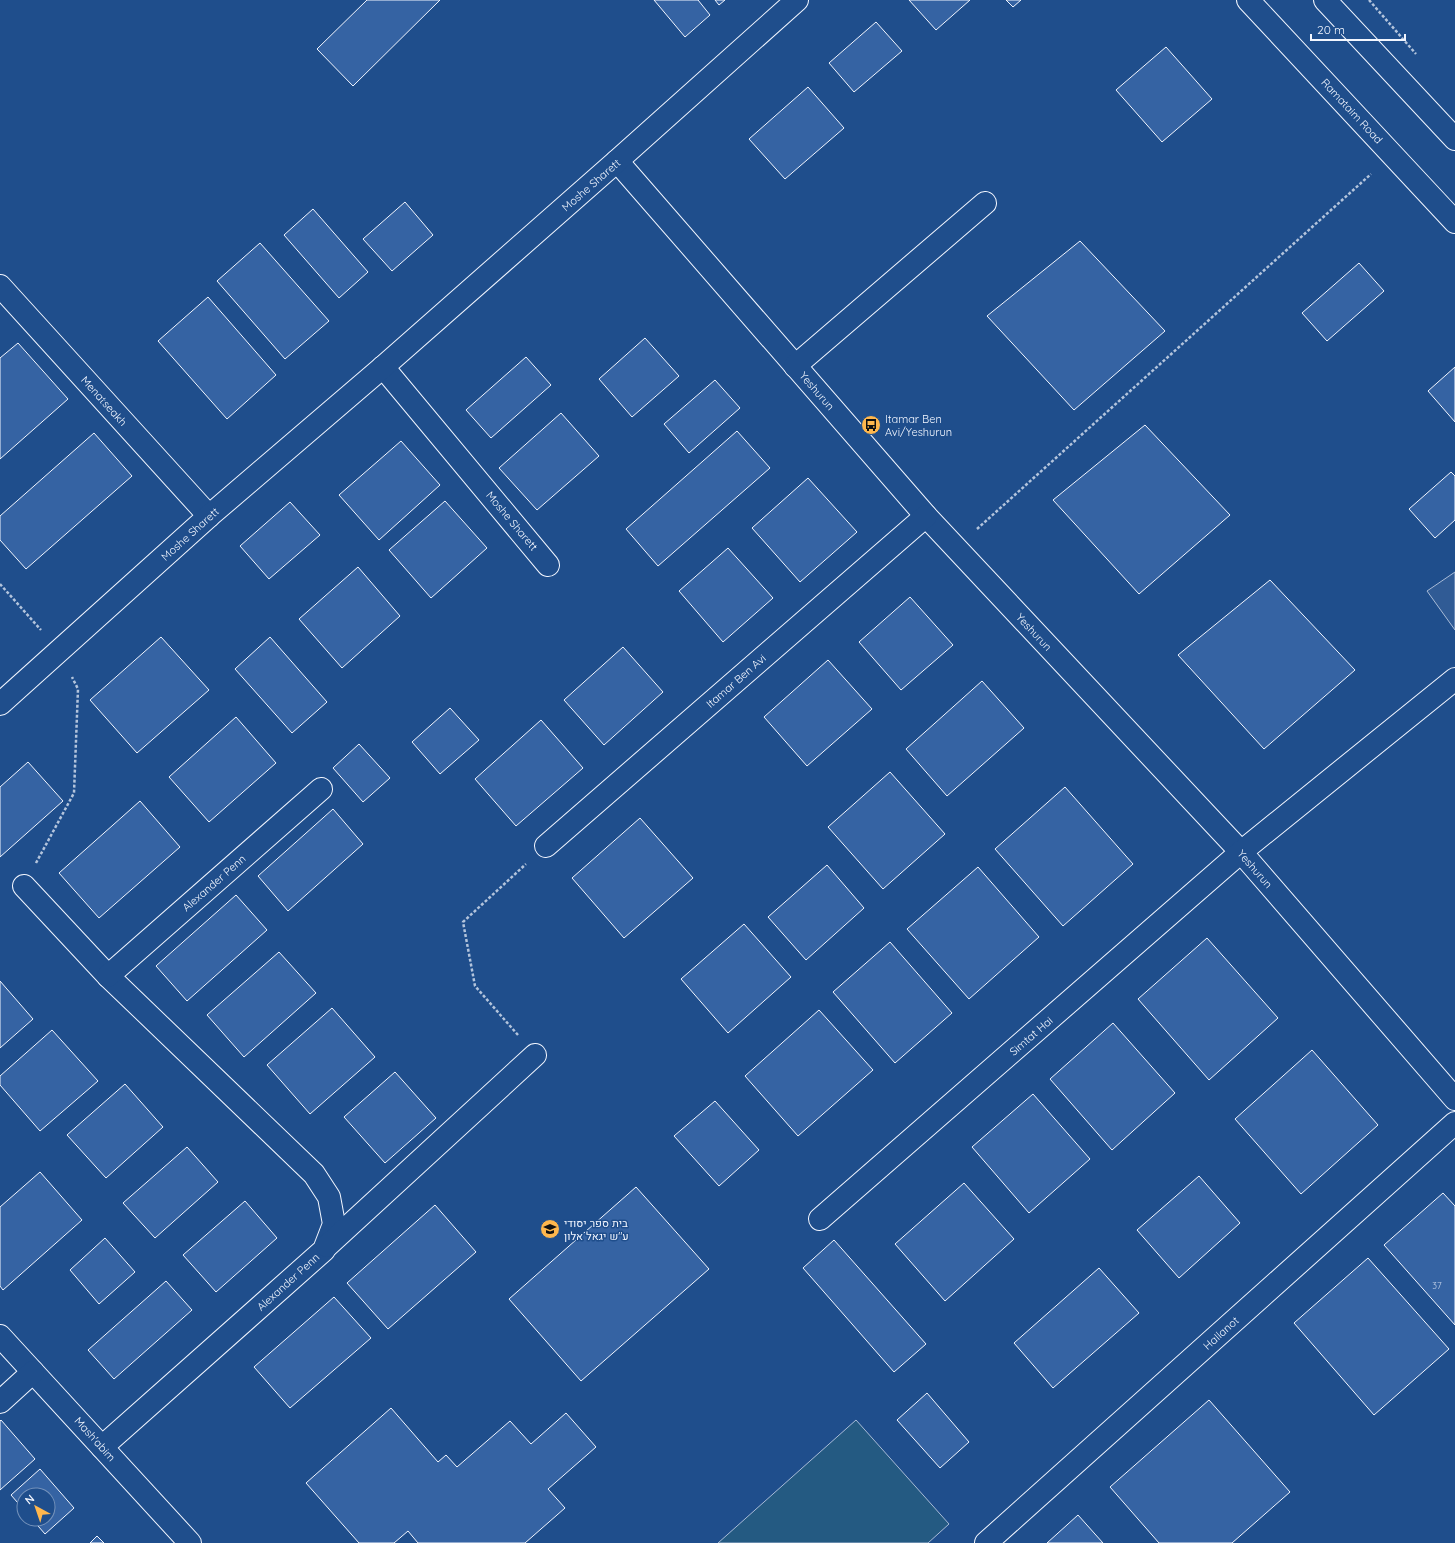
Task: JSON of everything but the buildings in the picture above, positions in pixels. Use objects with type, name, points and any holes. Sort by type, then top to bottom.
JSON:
[{"type":"street","name":"Moshe Sharett","points":[[0,704],[209,516],[383,367],[617,162],[797,0]]},
{"type":"street","name":"Ramataim Road","points":[[1248,0],[1455,222]]},
{"type":"street","points":[[1326,0],[1455,139]]},
{"type":"street","name":"Yeshurun","points":[[617,162],[926,516],[1242,852],[1455,1099]]},
{"type":"street","points":[[795,366],[984,204]]},
{"type":"street","name":"Menatseakh","points":[[0,286],[209,516]]},
{"type":"street","name":"Moshe Sharett","points":[[383,367],[548,565]]},
{"type":"street","name":"Itamar Ben Avi","points":[[546,846],[926,516]]},
{"type":"street","name":"Simtat Hai","points":[[820,1219],[1242,852],[1455,679]]},
{"type":"street","name":"Alexander Penn","points":[[108,976],[321,789]]},
{"type":"street","name":"Alexander Penn","points":[[24,886],[108,976],[314,1174],[329,1197],[334,1224],[324,1250],[102,1447]]},
{"type":"street","points":[[324,1250],[535,1055]]},
{"type":"street","name":"HaIlanot","points":[[986,1543],[1455,1123]]},
{"type":"street","name":"Mash'abim","points":[[0,1336],[190,1543]]},
{"type":"street","points":[[0,1402],[33,1372]]},
{"type":"path","points":[[1370,0],[1420,58]]},
{"type":"path","points":[[956,548],[1392,154]]},
{"type":"path","points":[[0,584],[60,650],[78,690],[74,793],[24,886]]},
{"type":"path","points":[[535,1055],[475,986],[462,922],[546,846]]},
{"type":"shaded area","points":[[1455,572],[1455,630],[1427,591]]},
{"type":"shaded area","points":[[856,1420],[949,1524],[928,1543],[718,1543]]},
{"type":"place","name":"Itamar Ben Avi/Yeshurun","points":[[871,425]]},
{"type":"place","name":"בית ספר יסודי ע\"ש יגאל אלון","points":[[550,1229]]}]
